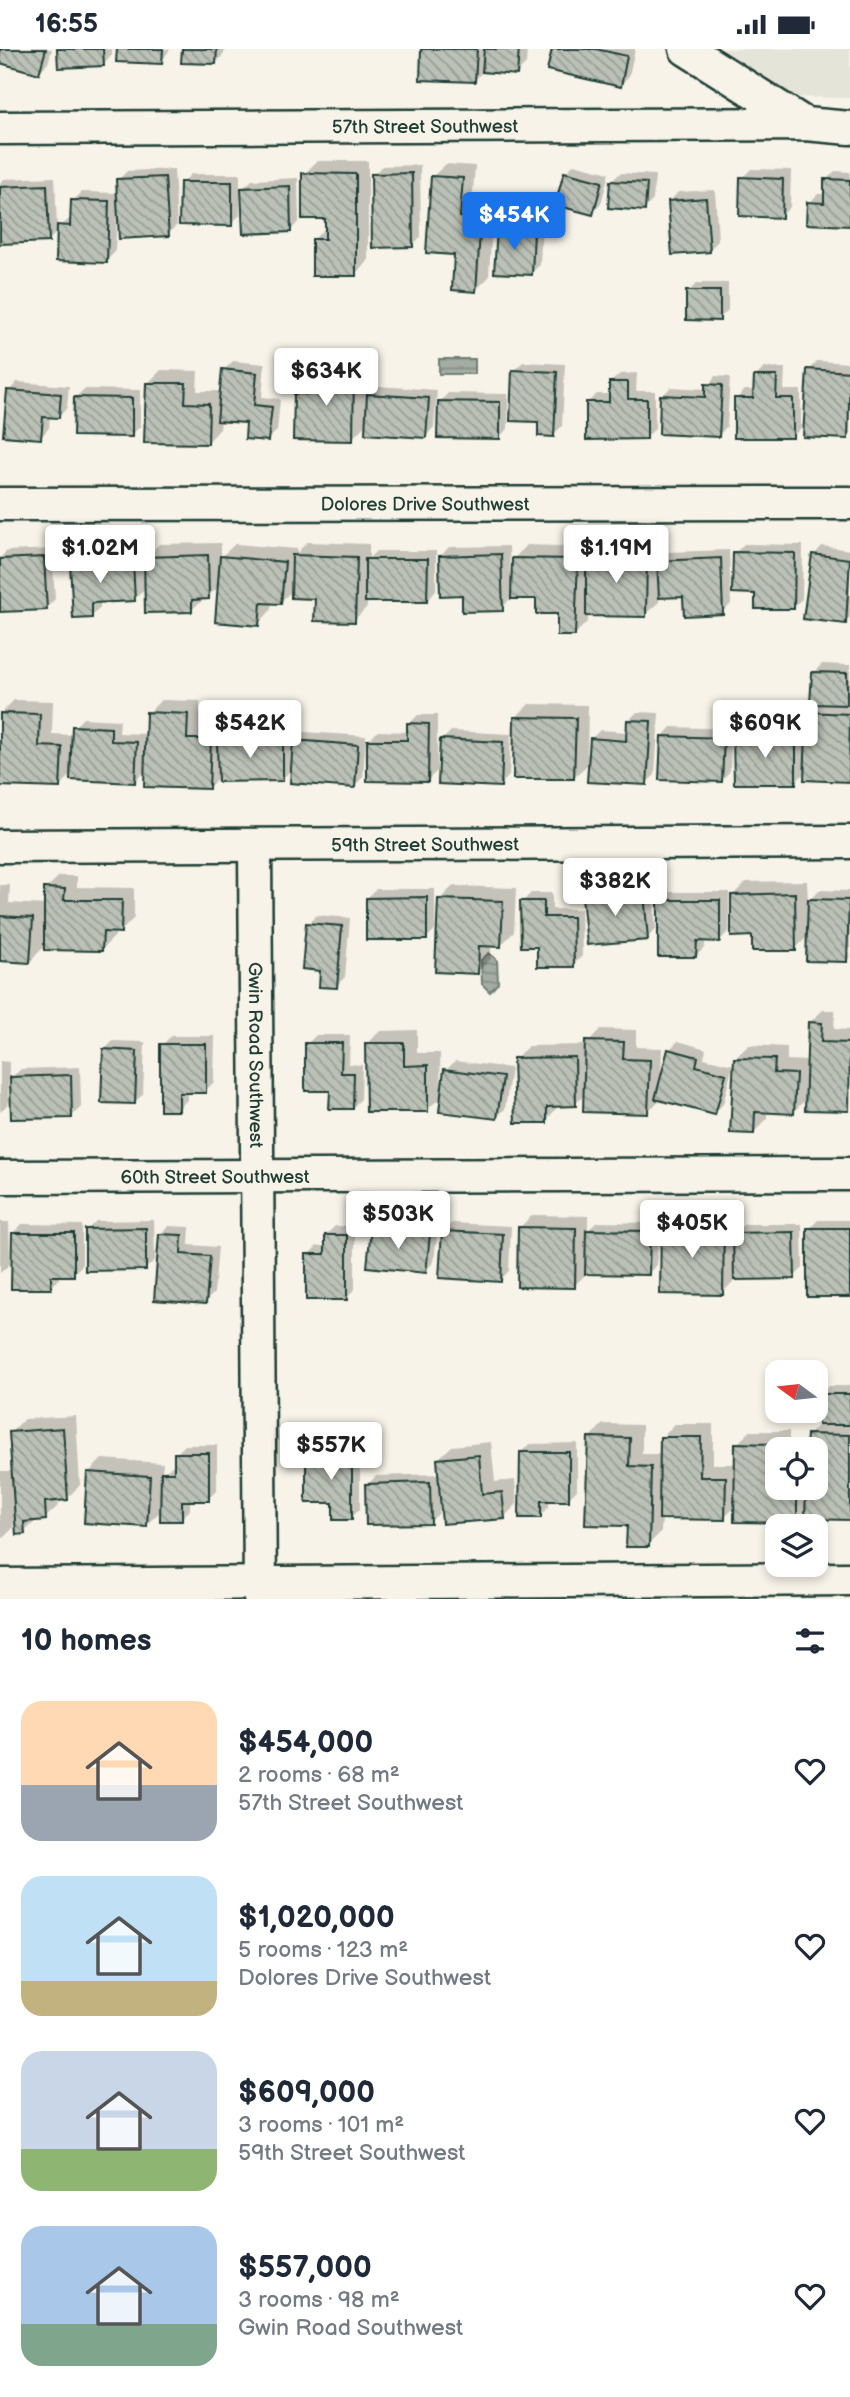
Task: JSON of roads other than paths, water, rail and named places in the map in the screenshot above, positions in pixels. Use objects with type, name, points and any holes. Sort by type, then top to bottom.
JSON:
[{"type":"street","points":[[686,49],[805,124]]},
{"type":"street","name":"57th Street Southwest","points":[[0,128],[805,124],[850,128]]},
{"type":"street","name":"Dolores Drive Southwest","points":[[0,504],[850,503]]},
{"type":"street","name":"59th Street Southwest","points":[[0,846],[255,847],[850,842]]},
{"type":"street","name":"Gwin Road Southwest","points":[[255,847],[260,1591]]},
{"type":"street","name":"60th Street Southwest","points":[[0,1177],[850,1174]]},
{"type":"street","points":[[0,1585],[260,1591],[850,1579]]}]
